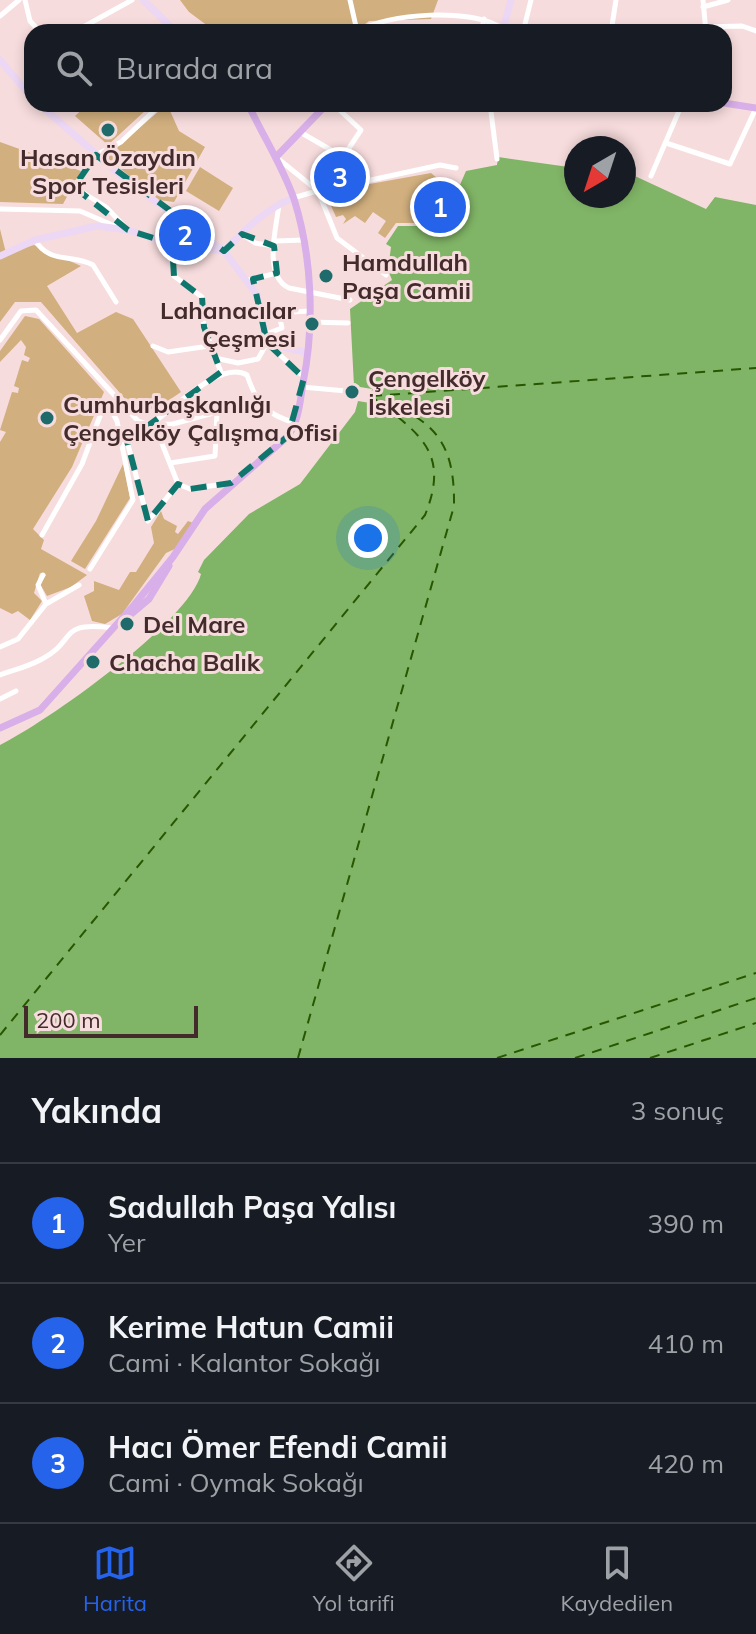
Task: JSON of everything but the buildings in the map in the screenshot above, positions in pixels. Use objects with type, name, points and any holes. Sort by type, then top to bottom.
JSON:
[{"type":"main road","points":[[732,104],[756,108]]},
{"type":"main road","points":[[0,728],[40,710],[173,557],[205,509],[288,436],[295,423],[308,353],[309,311],[304,240],[293,198],[252,112]]},
{"type":"main road","points":[[276,157],[319,112]]},
{"type":"street","points":[[0,16],[22,0],[33,24]]},
{"type":"street","points":[[88,24],[132,0]]},
{"type":"street","points":[[143,0],[168,24]]},
{"type":"street","points":[[350,0],[354,24]]},
{"type":"street","points":[[506,24],[511,0]]},
{"type":"street","points":[[525,24],[531,0]]},
{"type":"street","points":[[612,24],[616,0]]},
{"type":"street","points":[[705,24],[703,3],[728,0]]},
{"type":"street","points":[[368,24],[394,18],[484,19],[494,24]]},
{"type":"street","points":[[483,24],[484,19]]},
{"type":"street","points":[[732,27],[742,26],[756,31]]},
{"type":"street","points":[[0,60],[24,88]]},
{"type":"street","points":[[666,143],[730,164],[756,108]]},
{"type":"street","points":[[48,112],[96,155],[224,251],[249,280],[266,338],[304,378]]},
{"type":"street","points":[[128,230],[106,207],[74,187],[96,155],[121,142],[150,112]]},
{"type":"street","points":[[342,112],[361,130],[343,157],[348,185],[440,165],[456,168]]},
{"type":"street","points":[[491,112],[497,159]]},
{"type":"street","points":[[651,176],[679,112]]},
{"type":"street","points":[[300,132],[343,157]]},
{"type":"street","points":[[276,157],[318,191],[337,238],[386,275]]},
{"type":"street","points":[[224,251],[279,204],[318,191]]},
{"type":"street","points":[[279,204],[274,244],[277,273],[284,286],[350,300]]},
{"type":"street","points":[[0,209],[80,211],[118,228]]},
{"type":"street","points":[[0,256],[35,240],[97,226],[128,230],[172,244],[224,251]]},
{"type":"street","points":[[242,234],[255,243],[304,240]]},
{"type":"street","points":[[35,240],[51,256],[93,265],[116,302]]},
{"type":"street","points":[[172,244],[174,276],[202,297],[209,346],[222,375]]},
{"type":"street","points":[[249,280],[277,273]]},
{"type":"street","points":[[0,340],[21,311],[36,310],[138,421],[151,425],[173,424],[217,412],[265,408]]},
{"type":"street","points":[[215,358],[238,363],[258,359],[266,338],[282,328],[280,319],[292,312],[309,311]]},
{"type":"street","points":[[308,322],[348,323]]},
{"type":"street","points":[[266,338],[308,353]]},
{"type":"street","points":[[153,346],[168,352],[209,346]]},
{"type":"street","points":[[124,442],[200,387],[222,375],[244,372],[271,416],[295,423]]},
{"type":"street","points":[[302,387],[346,391]]},
{"type":"street","points":[[42,535],[82,464],[103,408],[111,410],[117,421],[148,521],[178,484]]},
{"type":"street","points":[[170,463],[215,456],[217,412]]},
{"type":"street","points":[[151,425],[157,431],[178,484],[190,489],[231,483]]},
{"type":"street","points":[[90,569],[133,500],[124,442]]},
{"type":"street","points":[[43,575],[38,585],[46,604]]},
{"type":"street","points":[[0,647],[18,639],[46,604],[79,585]]},
{"type":"street","points":[[0,675],[45,658],[71,630],[86,625],[115,626]]},
{"type":"street","points":[[0,699],[16,691]]},
{"type":"highlighted area","points":[[96,155],[224,251],[242,234],[274,246],[277,273],[253,279],[267,343],[304,378],[288,436],[231,483],[190,489],[178,484],[148,521],[127,441],[221,372],[204,327],[202,297],[174,276],[172,244],[128,230],[74,187]]},
{"type":"shaded area","points":[[180,0],[438,0],[431,19],[369,21],[365,24],[205,24],[189,12]]},
{"type":"shaded area","name":"Hasan Özaydın Spor Tesisleri","points":[[79,112],[144,112],[108,145],[75,116]]},
{"type":"shaded area","points":[[158,112],[171,112],[179,131],[205,147],[174,202],[159,200],[106,157]]},
{"type":"shaded area","points":[[0,142],[81,171],[63,204],[0,202]]},
{"type":"shaded area","points":[[498,157],[564,166],[564,208],[636,208],[636,177],[706,209],[715,197],[756,205],[756,1058],[0,1058],[0,745],[49,716],[144,643],[191,594],[204,560],[249,514],[300,484],[355,412],[358,401],[370,403],[372,389],[354,386],[350,309],[392,280],[388,270],[391,247],[386,244],[398,226],[433,226],[446,217],[466,171],[497,165]]},
{"type":"shaded area","points":[[200,167],[233,188],[219,211],[186,191]]},
{"type":"shaded area","points":[[431,173],[437,178],[436,185],[452,190],[445,198],[436,195],[426,212],[435,218],[430,223],[396,223],[385,238],[378,233],[386,221],[373,212],[365,223],[355,216],[343,224],[346,219],[343,215],[336,217],[325,192]]},
{"type":"shaded area","points":[[0,229],[6,253],[34,245],[81,266],[47,286],[77,333],[116,312],[133,319],[181,392],[156,409],[133,408],[41,302],[15,302],[0,322]]},
{"type":"shaded area","name":"Cumhurbaşkanlığı Çengelköy Çalışma Ofisi","points":[[25,316],[39,319],[104,392],[72,467],[33,529],[44,540],[41,549],[87,575],[71,587],[47,596],[40,584],[46,575],[40,573],[34,593],[42,601],[30,620],[18,611],[12,614],[0,608],[0,442],[6,432],[0,430],[12,392],[18,393],[19,388],[14,386],[22,360],[28,362],[30,358],[24,355],[26,347],[21,340],[0,362],[0,351]]},
{"type":"shaded area","points":[[123,464],[130,498],[85,569],[71,561],[96,521]]},
{"type":"shaded area","points":[[161,511],[164,519],[177,526],[175,532],[178,534],[188,521],[193,523],[177,548],[166,553],[122,614],[105,624],[92,621],[84,596],[94,591],[94,581],[119,590],[130,572],[136,572],[154,543],[151,527]]},
{"type":"ferry route","points":[[372,396],[756,368]]},
{"type":"ferry route","points":[[0,1035],[425,515],[432,493],[432,459],[416,433],[371,396]]},
{"type":"ferry route","points":[[298,1058],[454,506],[450,465],[437,436],[413,415],[376,398]]},
{"type":"ferry route","points":[[497,1058],[756,973]]},
{"type":"ferry route","points":[[575,1058],[756,998]]},
{"type":"ferry route","points":[[650,1058],[756,1023]]},
{"type":"place","name":"Hasan Özaydın Spor Tesisleri","points":[[108,130]]},
{"type":"place","name":"Hacı Ömer Efendi Camii","points":[[340,177]]},
{"type":"place","name":"Sadullah Paşa Yalısı","points":[[440,207]]},
{"type":"place","name":"Kerime Hatun Camii","points":[[185,235]]},
{"type":"place","name":"Hamdullah Paşa Camii","points":[[326,276]]},
{"type":"place","name":"Lahanacılar Çeşmesi","points":[[312,324]]},
{"type":"place","name":"Çengelköy İskelesi","points":[[352,392]]},
{"type":"place","name":"Cumhurbaşkanlığı Çengelköy Çalışma Ofisi","points":[[47,418]]},
{"type":"place","name":"Del Mare","points":[[127,624]]},
{"type":"place","name":"Chacha Balık","points":[[93,662]]}]
